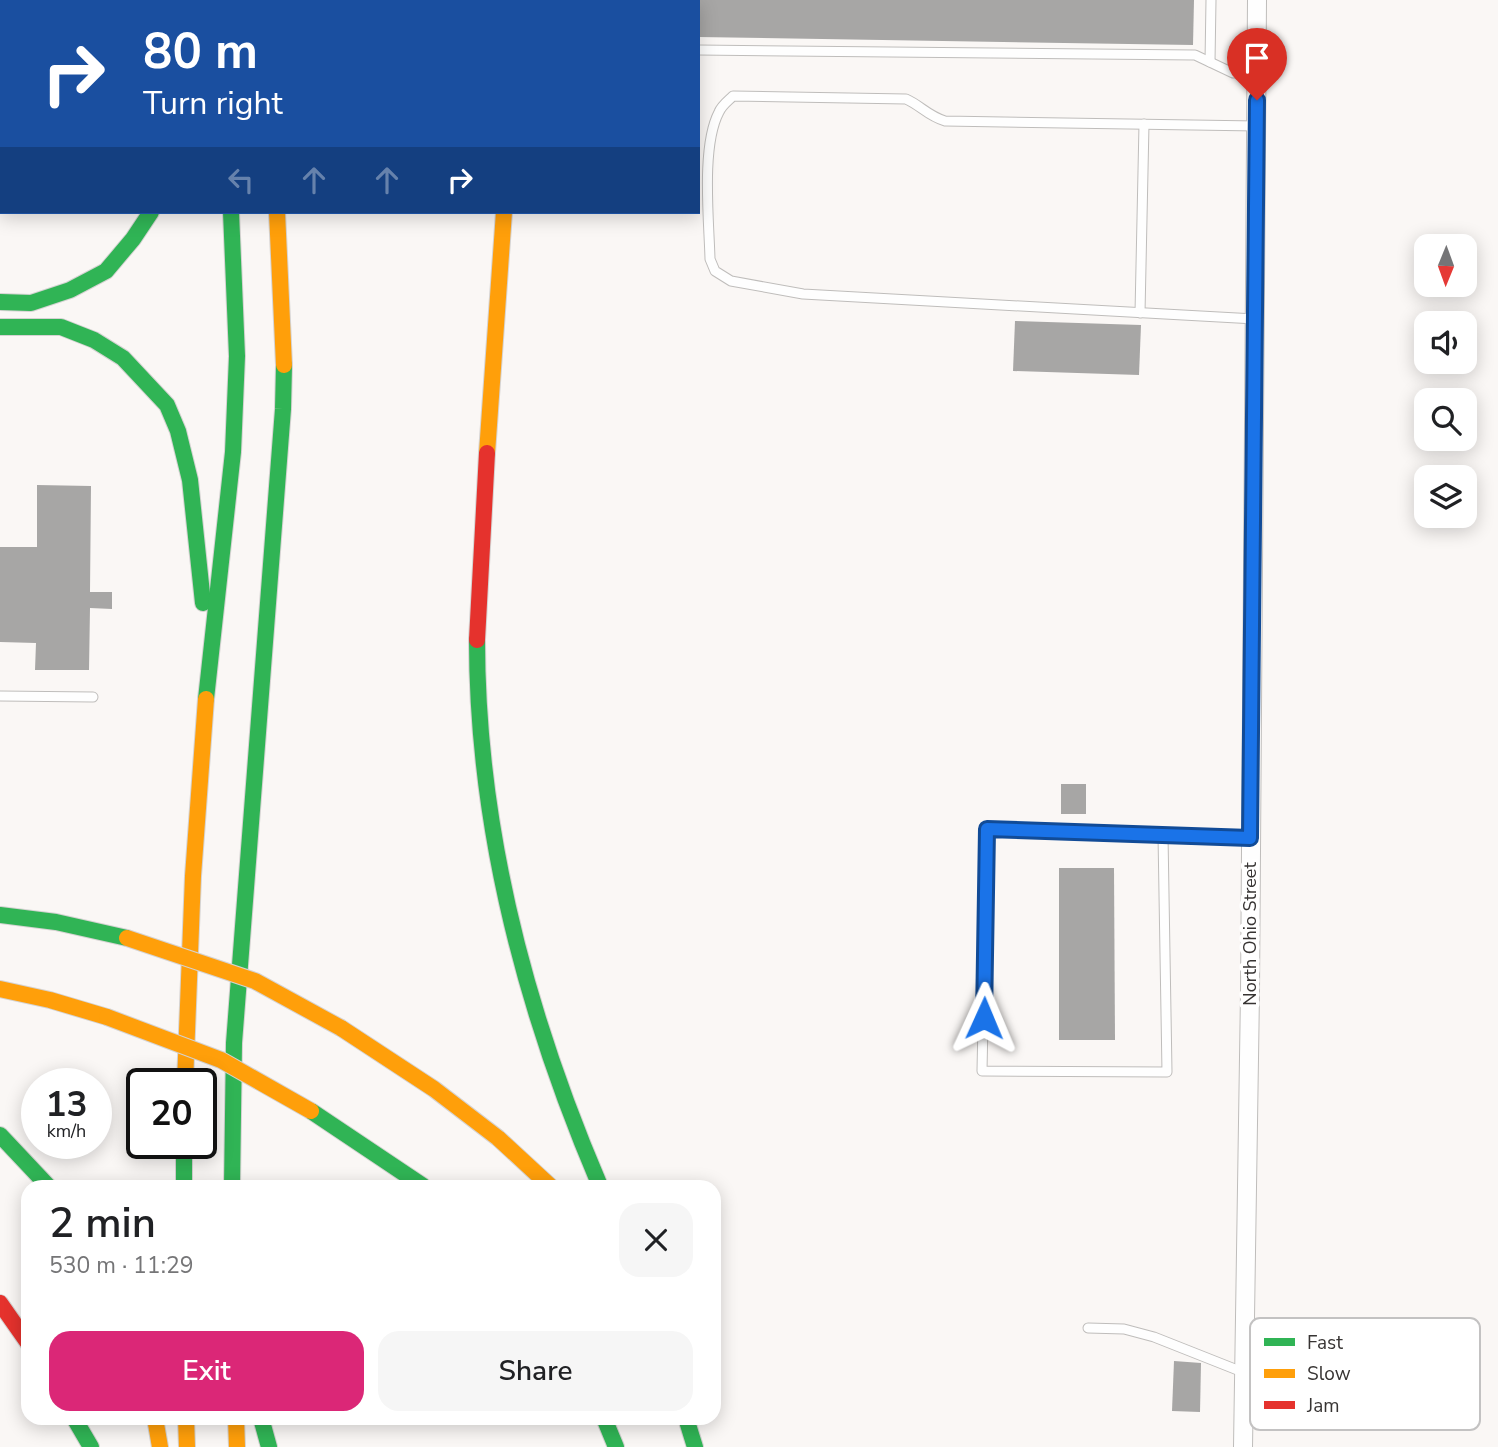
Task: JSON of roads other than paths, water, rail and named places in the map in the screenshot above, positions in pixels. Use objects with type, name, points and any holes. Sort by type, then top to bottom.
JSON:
[{"type":"highway","points":[[0,302],[32,303],[70,290],[106,271],[150,214]]},
{"type":"highway","points":[[186,1068],[193,876],[205,708],[233,452],[237,356],[231,214]]},
{"type":"highway","points":[[234,1180],[234,1043],[283,410],[284,341],[277,214]]},
{"type":"highway","points":[[504,214],[477,642],[487,796],[524,978],[579,1141],[597,1180]]},
{"type":"highway","points":[[0,327],[61,327],[94,340],[123,358],[167,405],[178,431],[190,480],[203,595],[205,708]]},
{"type":"highway","points":[[0,915],[56,922],[127,938],[255,982],[341,1028],[434,1089],[498,1138],[544,1180]]},
{"type":"highway","points":[[0,989],[107,1017],[221,1060],[311,1111],[414,1180]]},
{"type":"highway","points":[[0,1135],[42,1180]]},
{"type":"highway","points":[[184,1159],[184,1180]]},
{"type":"highway","points":[[0,1303],[21,1333]]},
{"type":"highway","points":[[78,1425],[91,1447]]},
{"type":"highway","points":[[156,1425],[160,1447]]},
{"type":"highway","points":[[186,1425],[187,1447]]},
{"type":"highway","points":[[236,1425],[237,1447]]},
{"type":"highway","points":[[263,1425],[268,1447]]},
{"type":"highway","points":[[607,1425],[616,1447]]},
{"type":"highway","points":[[688,1425],[695,1447]]},
{"type":"street","name":"North Ohio Street","points":[[1244,1447],[1257,0]]},
{"type":"lane","points":[[1210,62],[1211,0]]},
{"type":"lane","points":[[700,50],[1195,55],[1233,72],[1257,73]]},
{"type":"lane","points":[[1255,319],[835,298],[731,282],[715,271],[710,259],[708,152],[715,119],[720,108],[733,96],[906,99],[932,117],[945,121],[1257,126]]},
{"type":"lane","points":[[1140,313],[1144,124]]},
{"type":"lane","points":[[0,696],[93,697]]},
{"type":"lane","points":[[1163,835],[1167,1072],[982,1071],[987,829],[1163,835],[1250,838]]},
{"type":"lane","points":[[1088,1328],[1124,1329],[1154,1337],[1245,1373]]}]
